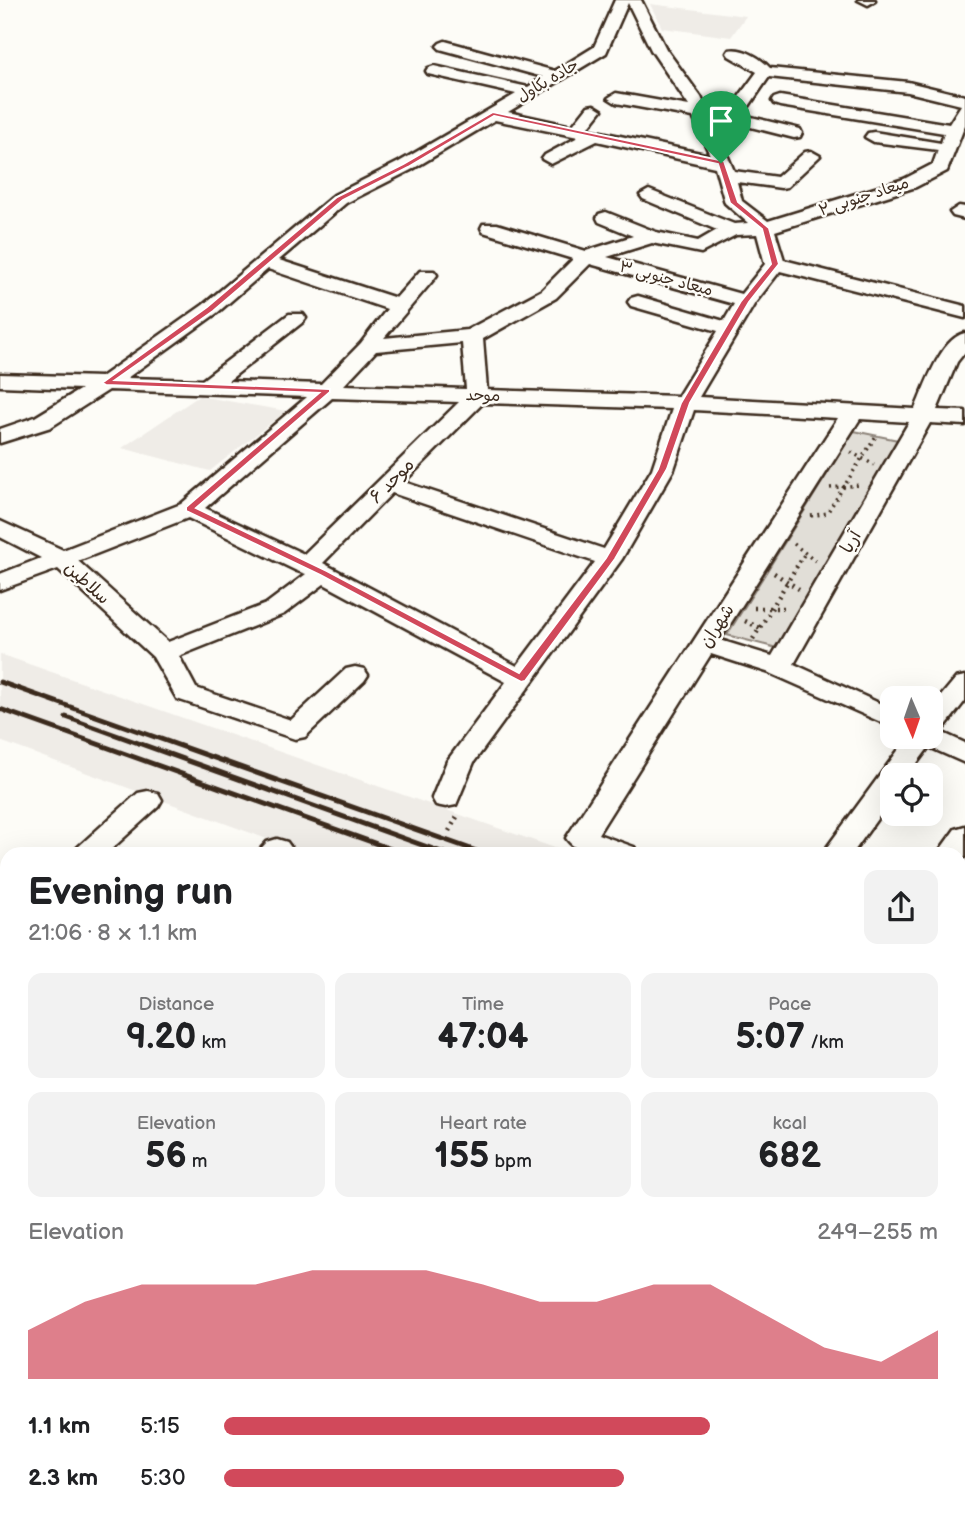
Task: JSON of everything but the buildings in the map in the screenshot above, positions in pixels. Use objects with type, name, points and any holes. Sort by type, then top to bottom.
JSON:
[{"type":"street","name":"جاده بکاول","points":[[0,436],[43,422],[106,383],[210,309],[340,198],[405,166],[601,50],[622,0]]},
{"type":"street","points":[[634,0],[659,50],[694,97],[724,169],[734,203],[765,228],[775,264]]},
{"type":"street","points":[[445,46],[557,76]]},
{"type":"street","points":[[735,53],[759,65],[765,72],[908,87],[965,101]]},
{"type":"street","points":[[434,71],[530,92]]},
{"type":"street","points":[[733,117],[765,72]]},
{"type":"street","points":[[616,98],[705,121],[733,117],[794,133]]},
{"type":"street","points":[[780,102],[954,130]]},
{"type":"street","name":"میعاد جنوبی ۲","points":[[732,230],[765,228],[910,183],[941,167],[965,108]]},
{"type":"street","points":[[576,132],[594,110]]},
{"type":"street","points":[[493,114],[594,136],[781,183],[811,156]]},
{"type":"street","points":[[551,159],[594,136]]},
{"type":"street","points":[[874,137],[947,148]]},
{"type":"street","points":[[649,195],[732,230]]},
{"type":"street","points":[[606,218],[650,237],[701,247],[732,230]]},
{"type":"street","name":"میعاد جنوبی ۳","points":[[490,228],[746,301]]},
{"type":"street","points":[[370,345],[472,337],[549,294],[586,257],[650,237]]},
{"type":"street","points":[[265,262],[399,306]]},
{"type":"street","points":[[446,798],[461,761],[610,559],[663,469],[685,403],[728,328],[775,264]]},
{"type":"street","points":[[775,264],[965,312]]},
{"type":"street","points":[[0,583],[189,509],[327,391],[370,345],[374,336],[428,275]]},
{"type":"street","points":[[638,302],[728,328]]},
{"type":"street","points":[[208,386],[296,318]]},
{"type":"street","points":[[472,337],[477,396]]},
{"type":"street","name":"آریا","points":[[779,667],[923,416],[947,360],[965,338]]},
{"type":"street","name":"موحد","points":[[0,380],[685,403],[965,418]]},
{"type":"street","name":"موحد ۶","points":[[164,653],[275,609],[315,569],[388,484],[477,396]]},
{"type":"street","name":"شهران","points":[[605,847],[581,838],[853,412]]},
{"type":"street","points":[[388,484],[610,559]]},
{"type":"street","points":[[189,509],[315,569],[521,678]]},
{"type":"street","name":"سلاطین","points":[[0,528],[60,558],[164,653],[186,693],[295,731],[355,675]]},
{"type":"street","points":[[705,644],[779,667],[880,713]]},
{"type":"street","points":[[943,711],[965,684]]},
{"type":"street","points":[[943,743],[965,754]]},
{"type":"street","points":[[842,847],[880,795]]},
{"type":"street","points":[[96,847],[148,800]]},
{"type":"path","points":[[832,574],[805,553],[781,526],[827,513],[876,436]]},
{"type":"path","points":[[834,443],[887,478]]},
{"type":"path","points":[[803,492],[887,478]]},
{"type":"path","points":[[744,656],[805,553]]},
{"type":"path","points":[[757,562],[788,582],[815,605]]},
{"type":"path","points":[[729,607],[815,605]]},
{"type":"shaded area","points":[[650,4],[746,16],[731,37],[662,28]]},
{"type":"shaded area","points":[[199,396],[286,411],[210,471],[122,448]]},
{"type":"shaded area","points":[[854,431],[898,440],[777,648],[727,635]]},
{"type":"shaded area","points":[[0,654],[552,847],[289,847],[0,741]]},
{"type":"railway","points":[[0,682],[465,847]]},
{"type":"railway","points":[[0,709],[385,847]]},
{"type":"railway","points":[[66,717],[428,847]]},
{"type":"route","points":[[493,114],[721,163],[734,203],[765,228],[775,264],[728,328],[685,403],[663,469],[610,559],[521,678],[323,573],[189,509],[327,391],[106,383],[210,309],[340,198],[405,166],[493,114]]}]
